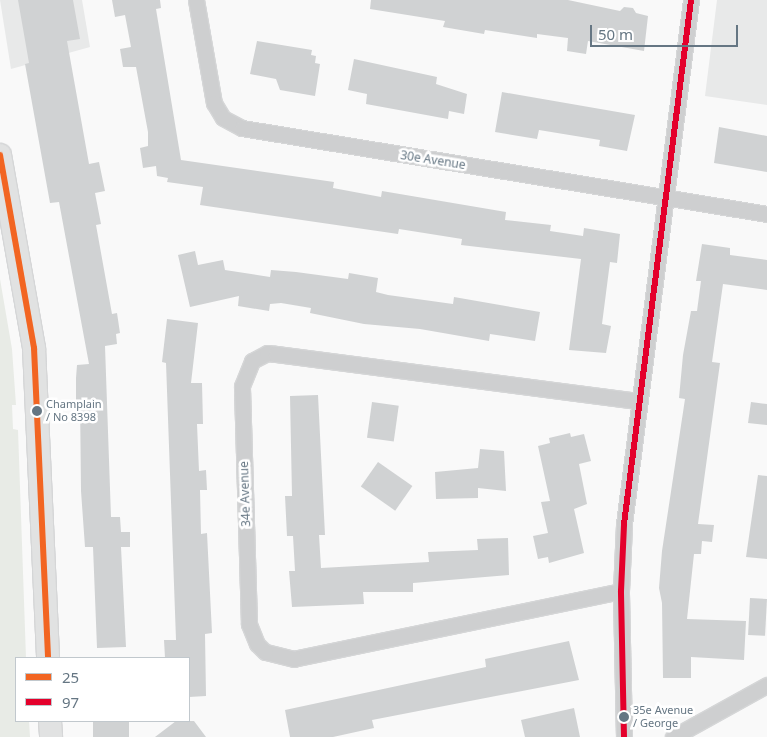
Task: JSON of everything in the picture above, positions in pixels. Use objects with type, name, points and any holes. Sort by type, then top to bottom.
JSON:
[{"type":"main road","points":[[0,155],[34,348],[48,657]]},
{"type":"main road","points":[[50,722],[51,737]]},
{"type":"street","name":"30e Avenue","points":[[196,0],[214,103],[223,118],[231,124],[242,128],[767,214]]},
{"type":"street","points":[[624,737],[621,591],[625,515],[638,401],[691,0]]},
{"type":"street","name":"34e Avenue","points":[[621,591],[294,659],[265,652],[257,644],[249,624],[242,386],[243,375],[252,361],[267,353],[638,401]]},
{"type":"street","points":[[673,737],[767,686]]},
{"type":"shaded area","points":[[0,0],[82,0],[90,47],[11,69]]},
{"type":"shaded area","points":[[717,0],[767,0],[767,105],[705,96]]},
{"type":"shaded area","points":[[0,279],[12,349],[16,405],[12,405],[13,429],[18,430],[26,657],[15,657],[15,722],[29,722],[30,737],[0,737]]},
{"type":"building","points":[[18,0],[73,0],[80,39],[67,41],[89,164],[99,162],[105,191],[95,193],[101,224],[96,225],[112,314],[117,313],[120,333],[116,334],[117,344],[105,346],[111,517],[120,517],[121,532],[130,532],[130,547],[121,547],[126,647],[97,648],[93,547],[85,547],[81,491],[80,400],[76,400],[77,365],[89,364],[59,202],[50,203],[25,64],[29,63]]},
{"type":"building","points":[[112,0],[160,0],[161,8],[156,9],[181,160],[334,182],[333,188],[381,197],[382,191],[506,212],[505,220],[551,225],[550,231],[583,236],[584,228],[620,234],[617,263],[610,262],[602,324],[611,326],[606,353],[569,350],[581,259],[461,245],[462,239],[399,229],[398,234],[200,205],[203,187],[167,182],[168,178],[157,176],[156,166],[143,168],[140,148],[148,146],[148,132],[136,67],[123,67],[120,49],[131,47],[125,15],[115,17]]},
{"type":"building","points":[[371,0],[568,0],[620,11],[624,7],[633,8],[636,13],[648,16],[644,51],[588,41],[586,54],[567,51],[568,38],[537,34],[537,38],[485,30],[484,34],[443,27],[445,21],[370,9]]},
{"type":"building","points":[[257,41],[312,50],[311,55],[316,56],[315,63],[320,64],[315,96],[280,90],[276,79],[250,74]]},
{"type":"building","points":[[354,59],[437,77],[436,84],[467,94],[464,114],[449,111],[448,119],[366,104],[367,94],[348,90]]},
{"type":"building","points":[[502,92],[635,115],[627,151],[599,146],[600,140],[539,130],[537,139],[495,132]]},
{"type":"building","points":[[719,127],[767,136],[767,172],[714,163]]},
{"type":"building","points":[[702,244],[730,248],[730,255],[767,260],[767,290],[723,284],[712,362],[720,363],[698,524],[714,525],[712,542],[702,541],[701,554],[694,554],[687,619],[746,621],[744,660],[691,657],[691,678],[663,678],[662,603],[659,588],[662,551],[685,399],[679,398],[683,355],[691,311],[697,311],[701,281],[696,281]]},
{"type":"building","points":[[195,251],[198,265],[223,260],[225,270],[270,277],[271,270],[348,279],[349,273],[378,278],[376,292],[388,295],[453,304],[454,297],[540,312],[535,341],[490,334],[489,341],[420,329],[364,324],[310,313],[311,308],[281,303],[270,304],[269,311],[238,306],[239,296],[190,307],[178,255]]},
{"type":"building","points":[[167,319],[198,323],[191,383],[202,383],[203,424],[197,424],[199,471],[206,470],[207,490],[200,490],[201,534],[207,533],[212,633],[205,634],[206,696],[190,697],[190,657],[165,657],[164,640],[176,640],[166,363],[162,362]]},
{"type":"building","points":[[318,395],[325,535],[319,535],[321,568],[429,562],[428,552],[478,550],[477,539],[508,538],[509,575],[413,583],[413,592],[363,592],[364,604],[292,607],[289,571],[295,571],[293,536],[287,536],[285,496],[292,496],[290,396]]},
{"type":"building","points":[[372,402],[399,406],[394,441],[367,438]]},
{"type":"building","points":[[751,402],[767,404],[767,425],[748,423]]},
{"type":"building","points":[[570,433],[571,437],[584,434],[591,461],[579,464],[587,504],[574,509],[584,553],[549,563],[548,557],[538,559],[533,536],[548,533],[541,502],[550,501],[538,446],[550,443],[549,438]]},
{"type":"building","points":[[480,449],[504,451],[506,491],[478,488],[478,498],[436,499],[435,472],[478,468]]},
{"type":"building","points":[[378,462],[412,486],[395,511],[361,487]]},
{"type":"building","points":[[758,475],[767,476],[767,559],[746,557]]},
{"type":"building","points":[[750,598],[767,599],[765,636],[748,635]]},
{"type":"building","points":[[569,641],[579,680],[372,720],[374,728],[333,737],[290,737],[285,710],[486,667],[485,659]]},
{"type":"building","points":[[574,708],[580,737],[525,737],[521,720]]},
{"type":"building","points":[[194,721],[206,737],[155,737],[175,722]]},
{"type":"building","points":[[93,722],[129,722],[129,737],[93,737]]},
{"type":"transit line","name":"97","points":[[624,737],[621,591],[624,524],[691,0]]},
{"type":"transit line","name":"25","points":[[0,155],[34,348],[48,657]]},
{"type":"place","name":"Champlain / No 8398","points":[[37,411]]},
{"type":"place","name":"35e Avenue / George","points":[[624,717]]}]
